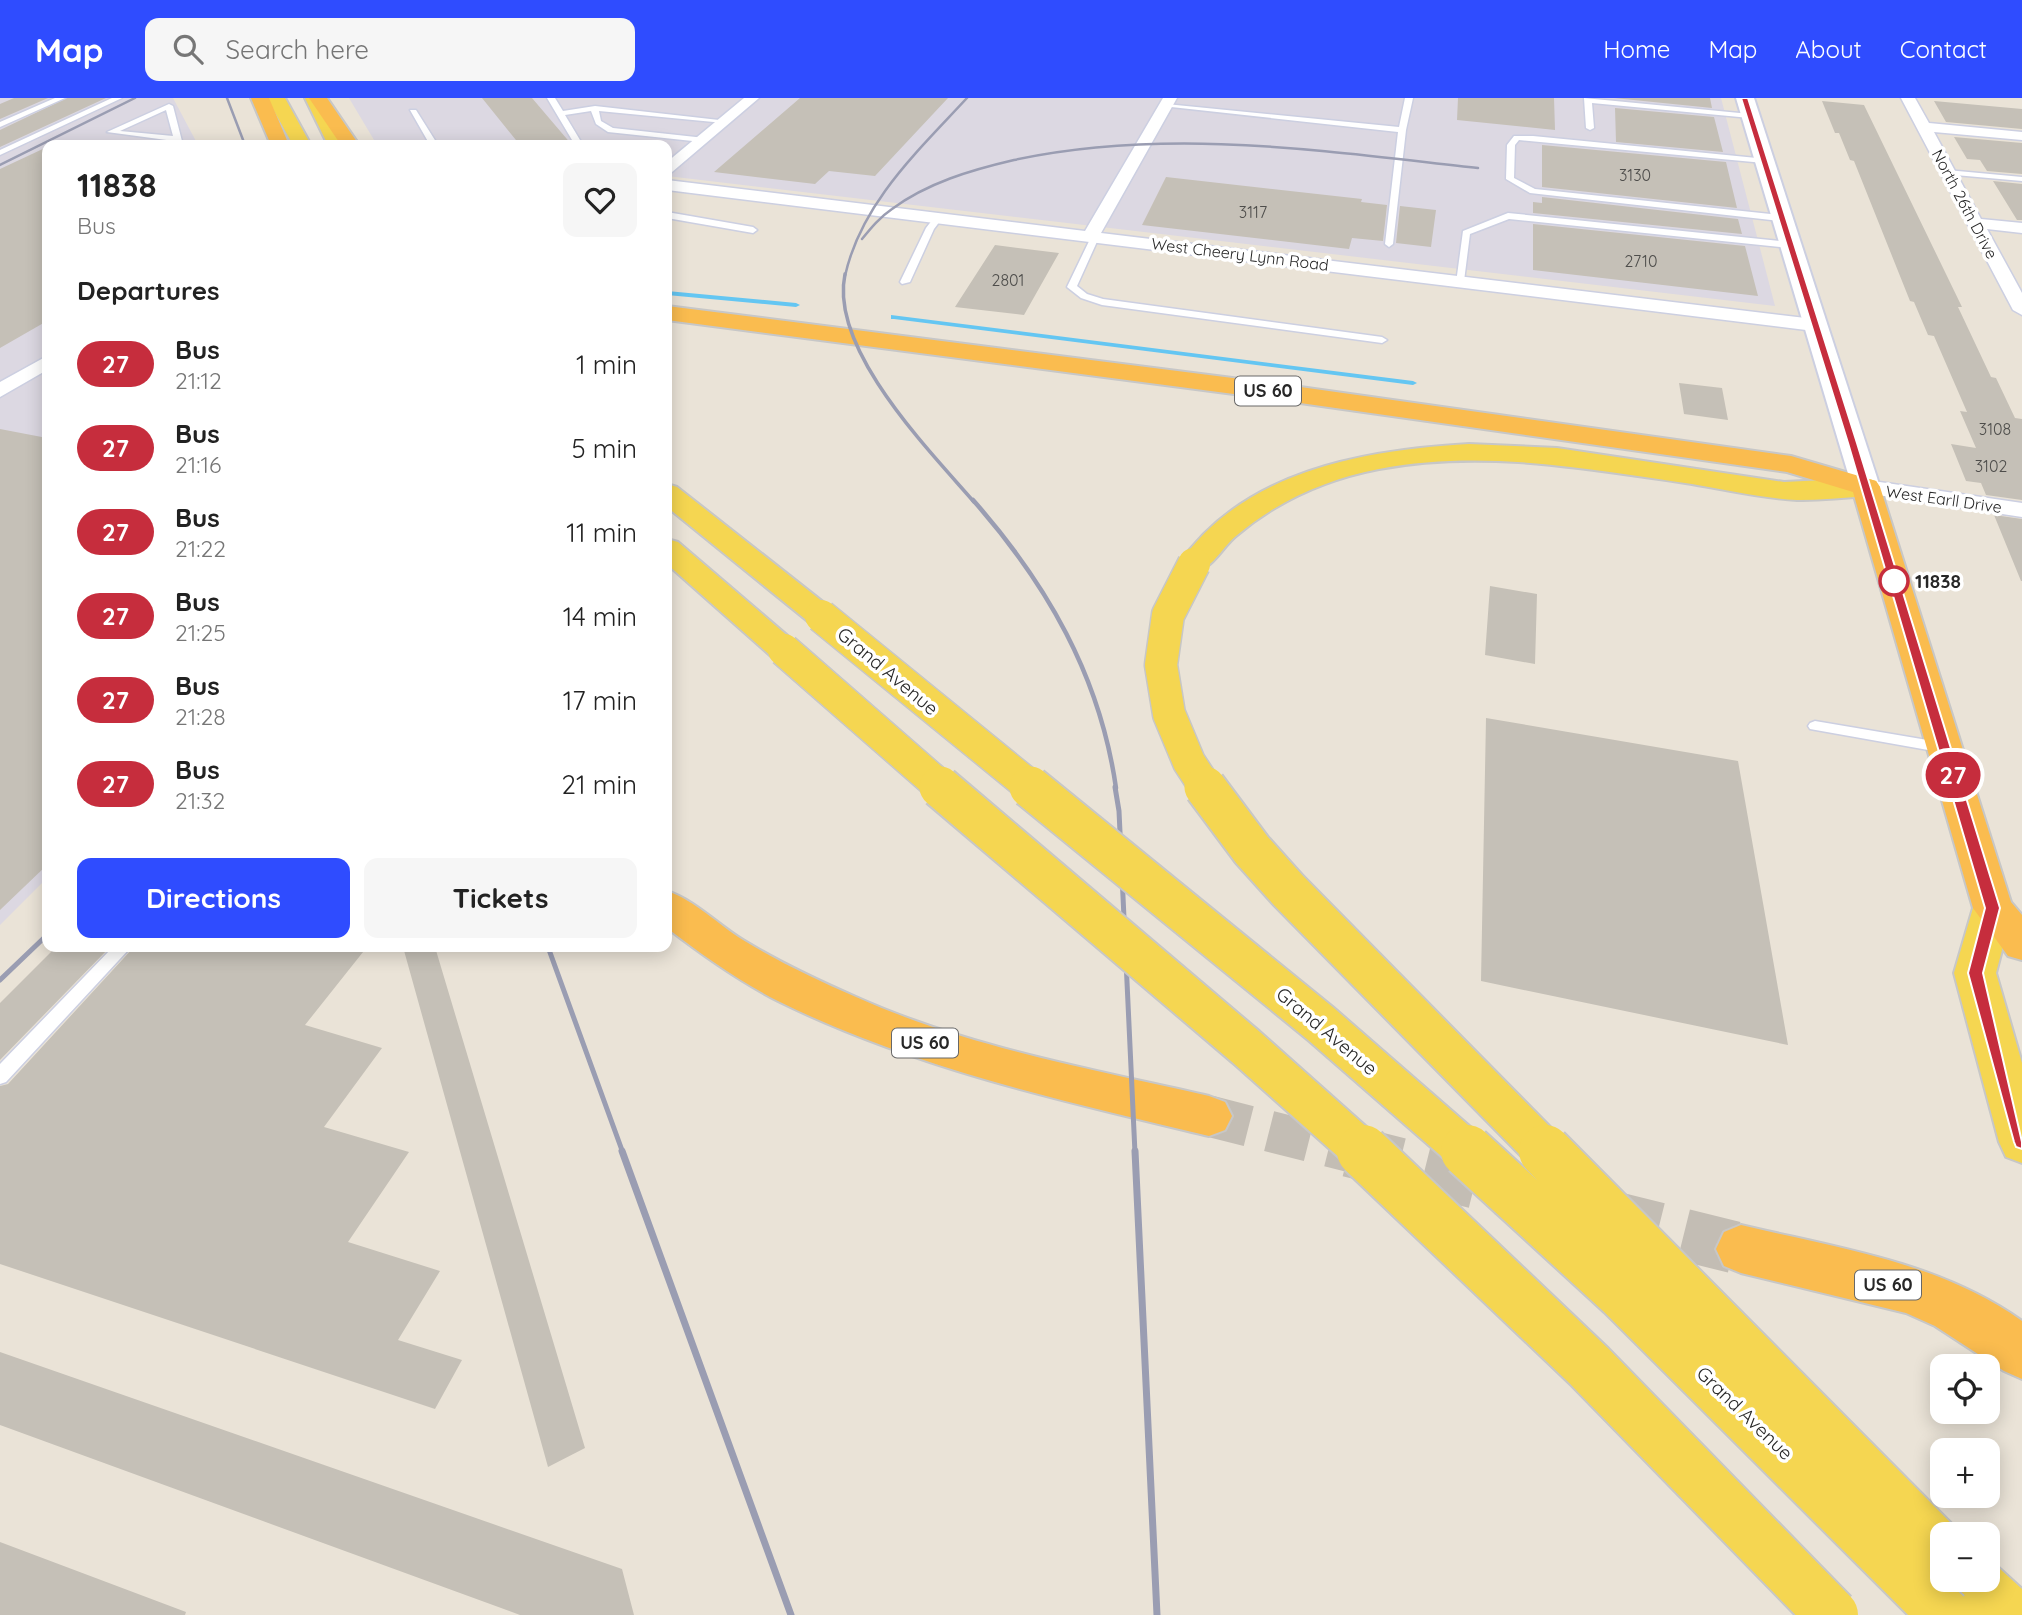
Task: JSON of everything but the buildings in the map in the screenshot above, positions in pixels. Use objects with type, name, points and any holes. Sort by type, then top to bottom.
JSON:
[{"type":"highway","points":[[260,98],[278,140]]},
{"type":"highway","points":[[316,98],[346,140]]},
{"type":"highway","name":"US 60","points":[[672,314],[1285,393],[1791,464],[1866,487]]},
{"type":"highway","points":[[1866,487],[1993,908],[2022,944]]},
{"type":"highway","name":"US 60","points":[[672,911],[707,939],[766,977],[891,1032],[1028,1073],[1209,1116]]},
{"type":"highway","name":"US 60","points":[[1741,1249],[1907,1289],[1953,1308],[2022,1353]]},
{"type":"main road","points":[[276,98],[299,140]]},
{"type":"main road","points":[[316,98],[335,140]]},
{"type":"main road","points":[[1747,107],[1866,487],[1796,491],[1514,453],[1416,455],[1335,471],[1275,494],[1226,528],[1194,564],[1182,581],[1167,624],[1163,673],[1168,709],[1180,747],[1215,806],[1271,871],[1930,1539]]},
{"type":"main road","name":"Grand Avenue","points":[[672,497],[1321,1024],[1438,1124],[1622,1293],[1945,1615]]},
{"type":"main road","points":[[672,552],[1339,1128],[1476,1256],[1631,1408],[1832,1615]]},
{"type":"main road","points":[[1993,908],[1975,973],[2022,1142]]},
{"type":"main road","points":[[1983,1592],[2006,1615]]},
{"type":"street","points":[[672,165],[752,98]]},
{"type":"street","name":"North 26th Drive","points":[[1908,98],[1974,223],[2014,282],[2022,310]]},
{"type":"street","points":[[1093,235],[1168,102]]},
{"type":"street","points":[[1923,127],[2022,136]]},
{"type":"street","name":"West Cheery Lynn Road","points":[[672,186],[1814,325]]},
{"type":"street","points":[[1974,223],[2022,228]]},
{"type":"street","points":[[0,391],[42,365]]},
{"type":"street","name":"West Earll Drive","points":[[1866,487],[2022,510]]},
{"type":"lane","points":[[0,125],[61,98]]},
{"type":"lane","points":[[0,153],[118,98]]},
{"type":"lane","points":[[551,98],[576,140]]},
{"type":"lane","points":[[1389,244],[1402,130],[1409,98]]},
{"type":"lane","points":[[1590,128],[1588,99],[1747,107]]},
{"type":"lane","points":[[1168,102],[1402,130]]},
{"type":"lane","points":[[167,140],[111,132],[169,106],[178,140]]},
{"type":"lane","points":[[560,114],[596,108],[724,121]]},
{"type":"lane","points":[[596,108],[595,117],[599,125],[611,130],[702,140]]},
{"type":"lane","points":[[413,112],[431,140]]},
{"type":"lane","points":[[1764,160],[1517,138],[1511,145],[1510,179],[1533,191],[1781,218]]},
{"type":"lane","points":[[1947,172],[2022,179]]},
{"type":"lane","points":[[672,216],[753,230]]},
{"type":"lane","points":[[1459,281],[1466,233],[1508,216],[1789,245]]},
{"type":"lane","points":[[905,282],[930,229],[939,217]]},
{"type":"lane","points":[[1093,235],[1072,287],[1084,296],[1102,302],[1382,340]]},
{"type":"lane","points":[[1815,726],[1945,748]]},
{"type":"lane","points":[[0,1076],[118,952]]},
{"type":"shaded area","points":[[0,98],[173,98],[195,140],[42,140],[42,883],[0,925]]},
{"type":"shaded area","points":[[349,98],[1721,98],[1775,306],[672,177],[672,140],[374,140]]},
{"type":"waterway","points":[[672,293],[796,305]]},
{"type":"waterway","points":[[894,317],[1413,383]]},
{"type":"tunnel","points":[[1209,1116],[1356,1153]]},
{"type":"tunnel","points":[[1349,1151],[1509,1191]]},
{"type":"tunnel","points":[[1608,1216],[1741,1249]]},
{"type":"railway","points":[[50,140],[135,98]]},
{"type":"railway","points":[[227,98],[243,140]]},
{"type":"railway","points":[[845,276],[864,225],[878,202],[911,158],[967,98]]},
{"type":"railway","points":[[0,165],[42,144]]},
{"type":"railway","points":[[862,239],[888,212],[935,185],[998,164],[1072,150],[1130,145],[1246,145],[1478,168]]},
{"type":"railway","points":[[845,274],[844,303],[852,334],[867,365],[909,427],[974,502]]},
{"type":"railway","points":[[973,500],[1024,565],[1066,634],[1097,708],[1116,788]]},
{"type":"railway","points":[[1115,787],[1119,811],[1135,1153]]},
{"type":"railway","points":[[0,980],[42,940]]},
{"type":"railway","points":[[550,952],[623,1153]]},
{"type":"railway","points":[[622,1151],[791,1615]]},
{"type":"railway","points":[[1135,1151],[1157,1615]]},
{"type":"bus line","name":"27","points":[[1745,98],[1993,908],[1975,973],[2022,1142]]},
{"type":"place","name":"11838","points":[[1894,581]]}]
